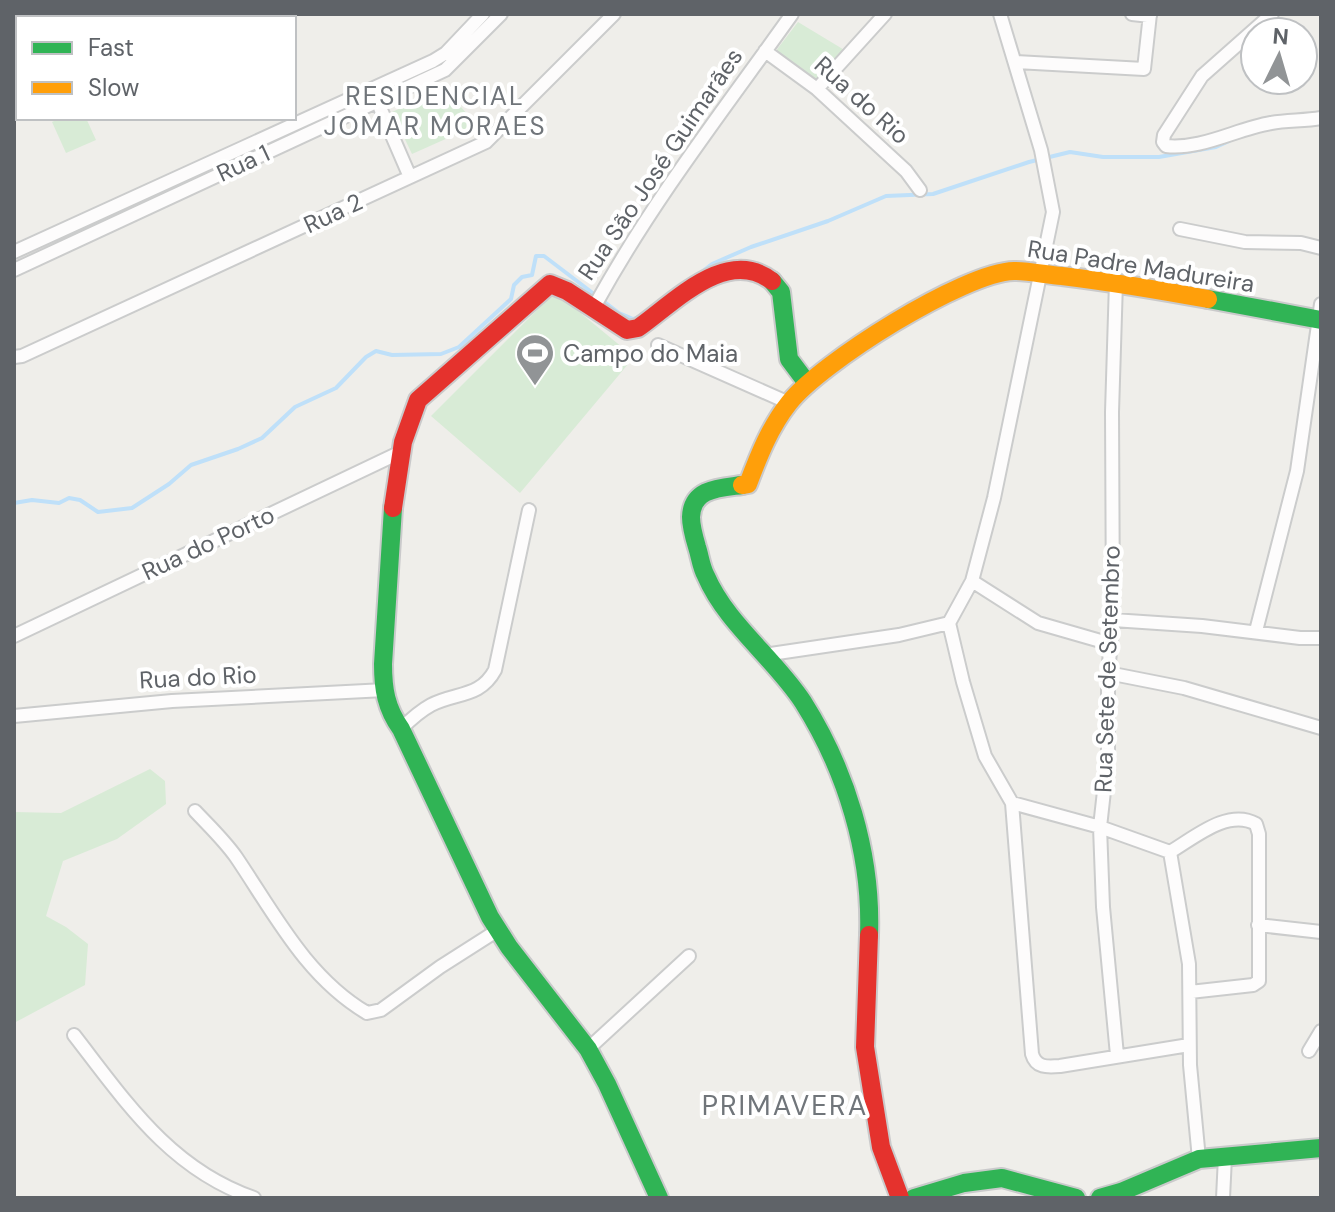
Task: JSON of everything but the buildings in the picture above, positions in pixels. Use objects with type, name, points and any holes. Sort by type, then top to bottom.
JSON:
[{"type":"street","name":"Rua 1","points":[[14,270],[375,95],[440,58],[483,14]]},
{"type":"street","name":"Rua 1","points":[[14,252],[375,95],[445,70],[501,14]]},
{"type":"street","name":"Rua 2","points":[[14,357],[22,356],[486,142],[614,14]]},
{"type":"street","name":"Rua São José Guimarães","points":[[659,1198],[588,1049],[498,930],[387,705],[383,667],[394,498],[409,419],[418,400],[544,287],[557,285],[583,303],[598,298],[689,155],[792,14]]},
{"type":"street","points":[[817,89],[885,14]]},
{"type":"street","points":[[1000,14],[1041,150],[1053,212],[1052,229],[1039,273],[994,498],[972,581],[949,623],[985,756],[1012,803],[1033,1057],[1038,1065],[1049,1067],[1189,1045]]},
{"type":"street","points":[[1015,62],[1141,70],[1145,67],[1150,15],[1132,14]]},
{"type":"street","points":[[1272,14],[1202,76],[1164,135],[1163,142],[1166,146],[1175,147],[1272,122],[1321,118]]},
{"type":"street","name":"Rua do Rio","points":[[765,51],[817,89],[906,171],[920,190]]},
{"type":"street","points":[[375,95],[410,177]]},
{"type":"street","points":[[1180,229],[1245,242],[1301,243],[1321,248]]},
{"type":"street","points":[[598,298],[619,326],[632,330],[714,274],[738,268],[762,273],[781,292],[789,359],[807,383]]},
{"type":"street","name":"Rua Padre Madureira","points":[[900,1198],[881,1147],[865,1047],[870,906],[864,856],[848,798],[802,701],[717,596],[705,575],[692,530],[691,513],[699,495],[750,482],[757,455],[789,403],[807,383],[896,319],[933,298],[1011,271],[1116,282],[1320,314]]},
{"type":"street","name":"Rua Sete de Setembro","points":[[1116,282],[1112,427],[1113,620],[1108,673],[1108,755],[1100,827],[1103,907],[1117,1055]]},
{"type":"street","points":[[1256,631],[1297,471],[1320,314]]},
{"type":"street","points":[[658,345],[789,403]]},
{"type":"street","name":"Rua do Porto","points":[[14,636],[403,451]]},
{"type":"street","points":[[401,729],[431,705],[470,695],[490,681],[495,670],[529,510]]},
{"type":"street","points":[[972,581],[1038,623],[1111,644]]},
{"type":"street","points":[[1113,620],[1321,638]]},
{"type":"street","points":[[764,655],[899,635],[949,623]]},
{"type":"street","points":[[1108,673],[1184,688],[1321,728]]},
{"type":"street","name":"Rua do Rio","points":[[14,716],[172,701],[385,690]]},
{"type":"street","points":[[1012,803],[1100,827],[1170,852],[1225,821],[1247,819],[1256,824],[1259,834],[1259,981],[1253,985],[1190,992]]},
{"type":"street","points":[[195,811],[236,858],[290,941],[330,984],[367,1013],[381,1010],[498,930]]},
{"type":"street","points":[[1170,852],[1189,964],[1189,1045],[1199,1159]]},
{"type":"street","points":[[1258,925],[1321,932]]},
{"type":"street","points":[[588,1049],[689,956]]},
{"type":"street","points":[[1309,1051],[1321,1031]]},
{"type":"street","points":[[74,1035],[145,1126],[166,1146],[207,1176],[231,1190],[254,1198]]},
{"type":"street","points":[[1100,1198],[1199,1159],[1321,1148]]},
{"type":"street","points":[[1223,1198],[1225,1157]]},
{"type":"street","points":[[914,1198],[972,1181],[994,1178],[1011,1179],[1076,1198]]},
{"type":"green space","points":[[798,22],[846,51],[817,84],[775,52]]},
{"type":"green space","points":[[444,88],[477,125],[412,154],[392,112]]},
{"type":"green space","points":[[87,120],[96,140],[66,153],[52,122]]},
{"type":"green space","name":"Campo do Maia","points":[[555,292],[634,357],[520,493],[431,416]]},
{"type":"green space","points":[[150,769],[165,781],[166,804],[117,839],[63,861],[46,916],[88,944],[85,985],[14,1023],[14,812],[61,813]]},
{"type":"waterway","points":[[690,281],[712,264],[751,247],[828,221],[886,196],[933,194],[1029,162],[1070,152],[1103,157],[1159,157],[1216,147],[1229,141]]},
{"type":"waterway","points":[[14,503],[32,500],[59,503],[69,498],[80,500],[98,512],[132,508],[191,465],[262,438],[295,407],[336,388],[376,351],[392,355],[441,354],[459,347],[511,299],[514,285],[522,277],[532,275],[536,256],[544,256],[619,313],[633,319],[641,316]]},
{"type":"traffic: fast","points":[[772,281],[781,292],[789,359],[807,383]]},
{"type":"traffic: fast","points":[[1208,299],[1321,320]]},
{"type":"traffic: fast","points":[[742,485],[709,491],[696,500],[691,517],[692,528],[704,573],[738,625],[792,686],[832,756],[844,784],[861,844],[869,905],[869,935]]},
{"type":"traffic: fast","points":[[393,508],[383,664],[389,706],[490,917],[509,947],[588,1049],[659,1198]]},
{"type":"traffic: fast","points":[[1100,1198],[1199,1159],[1321,1148]]},
{"type":"traffic: fast","points":[[914,1198],[964,1183],[1002,1178],[1076,1198]]},
{"type":"traffic: slow","points":[[742,485],[748,484],[776,422],[806,386],[894,322],[962,286],[991,275],[1020,271],[1208,299]]},
{"type":"traffic: jam","points":[[393,508],[403,442],[418,400],[550,284],[567,291],[627,330],[638,328],[685,292],[720,274],[737,270],[755,272],[772,281]]},
{"type":"traffic: jam","points":[[869,935],[865,1047],[881,1147],[900,1198]]},
{"type":"place","name":"Campo do Maia","points":[[535,387]]},
{"type":"district","name":"RESIDENCIAL JOMAR MORAES","points":[[435,111]]},
{"type":"district","name":"PRIMAVERA","points":[[785,1105]]}]
